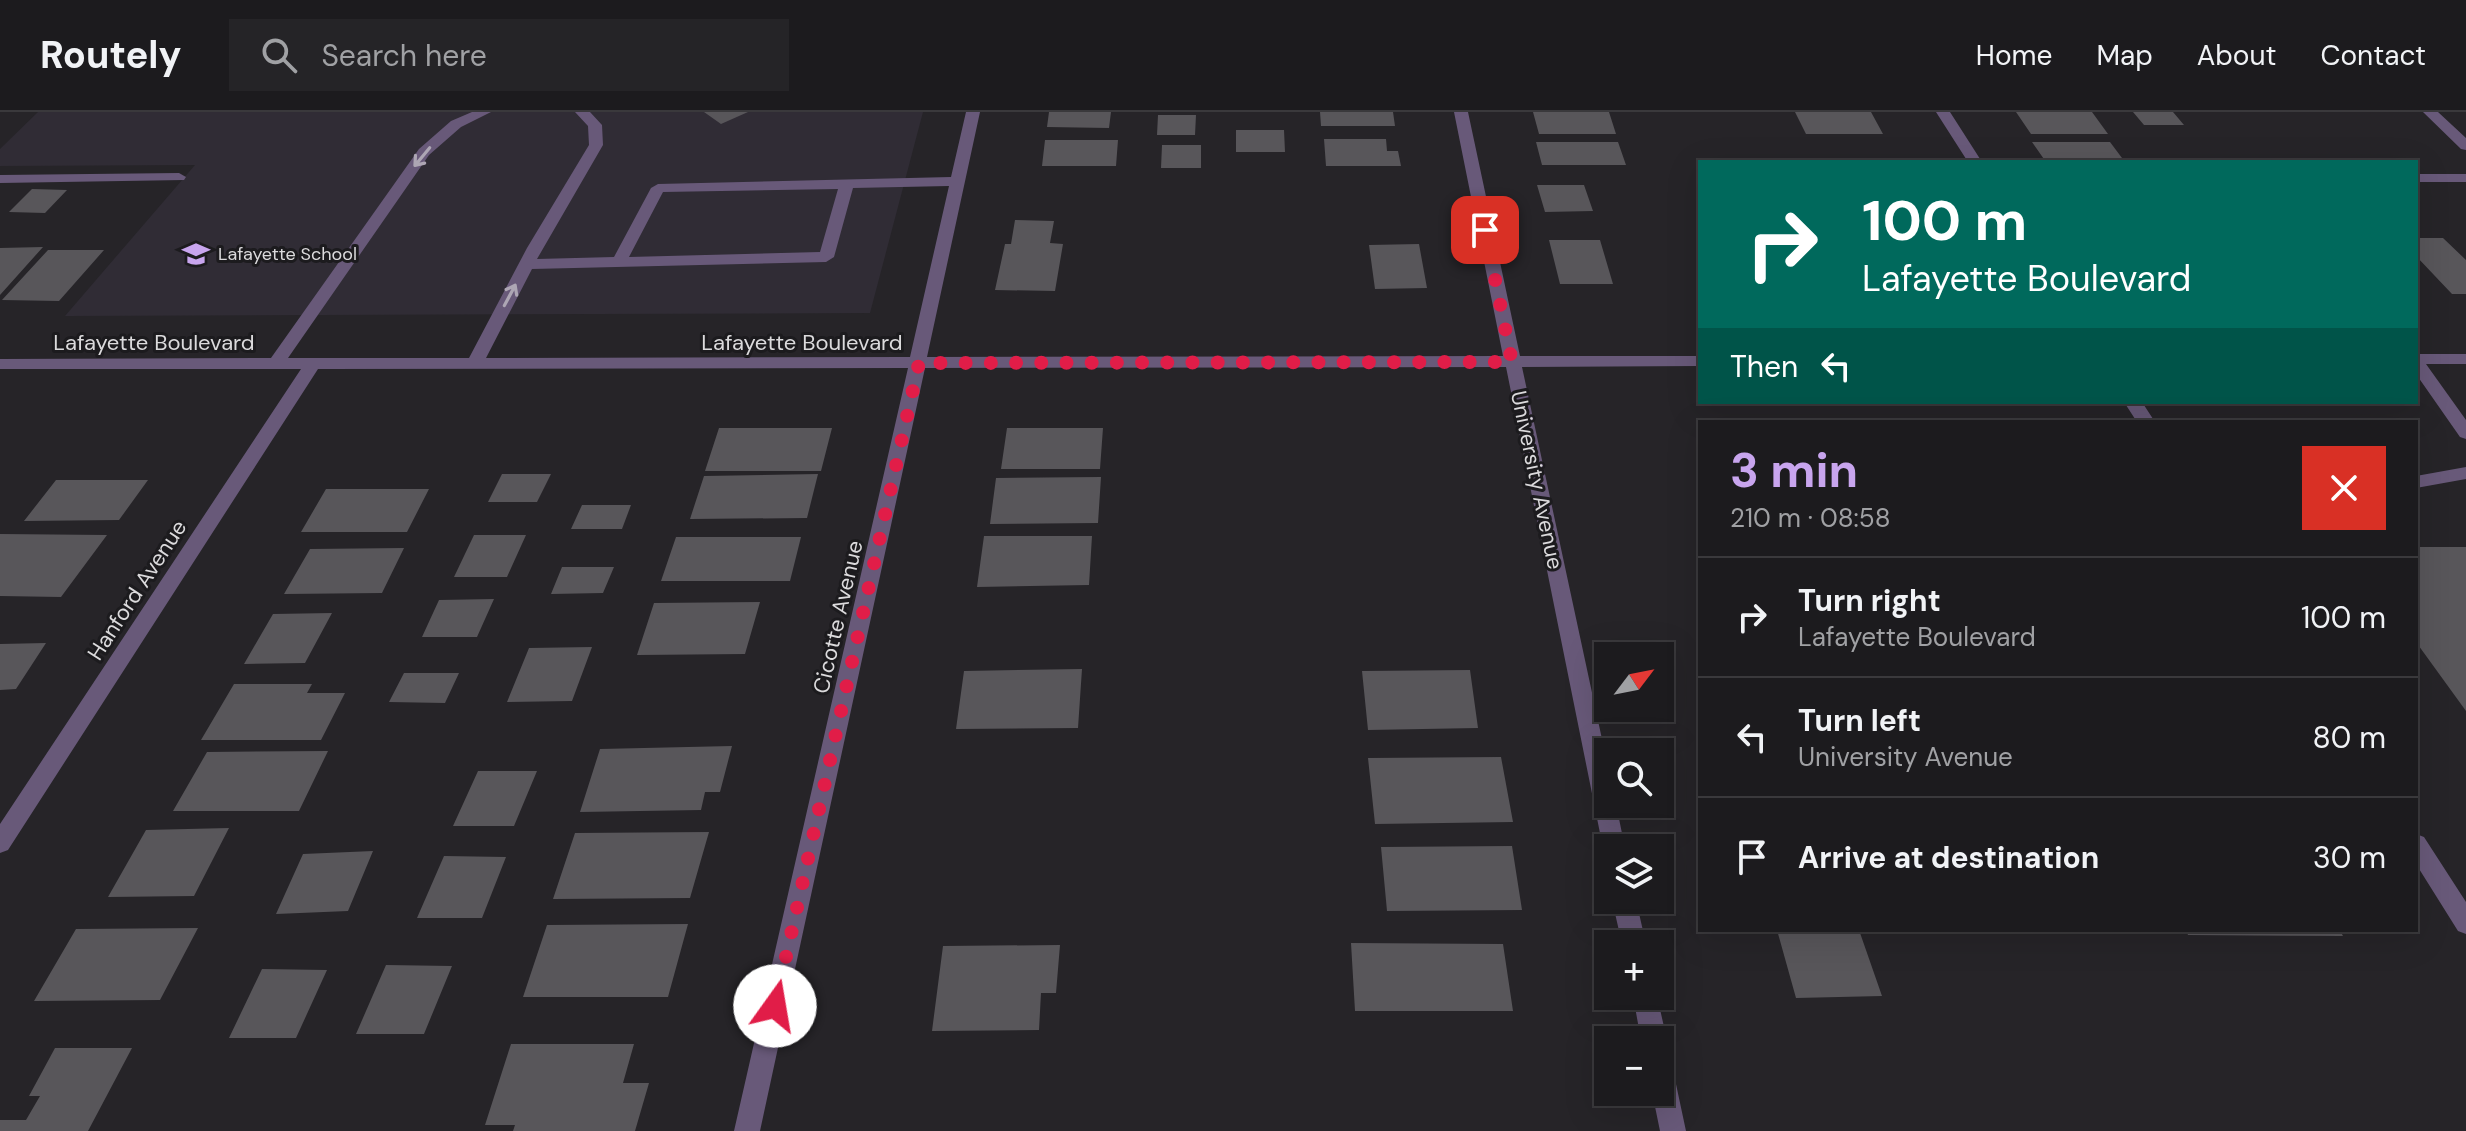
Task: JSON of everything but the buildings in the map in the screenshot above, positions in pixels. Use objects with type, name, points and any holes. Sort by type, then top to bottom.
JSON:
[{"type":"street","points":[[275,364],[424,152],[456,124],[484,112]]},
{"type":"street","points":[[474,364],[596,145],[595,125],[582,112]]},
{"type":"street","name":"Cicotte Avenue","points":[[747,1131],[973,112]]},
{"type":"street","name":"University Avenue","points":[[1461,112],[1611,834]]},
{"type":"street","points":[[1943,112],[1974,160]]},
{"type":"street","points":[[2430,112],[2466,146]]},
{"type":"street","points":[[0,179],[179,177]]},
{"type":"street","points":[[2418,178],[2466,178]]},
{"type":"street","points":[[619,262],[658,188],[959,181]]},
{"type":"street","points":[[527,264],[826,257],[847,184]]},
{"type":"street","points":[[2418,360],[2466,359]]},
{"type":"street","name":"Lafayette Boulevard","points":[[0,364],[1698,361]]},
{"type":"street","points":[[2418,363],[2466,433]]},
{"type":"street","name":"Hanford Avenue","points":[[0,843],[313,364]]},
{"type":"street","points":[[2418,482],[2466,473]]},
{"type":"street","points":[[2418,847],[2466,923]]},
{"type":"street","points":[[1668,1106],[1673,1131]]},
{"type":"shaded area","points":[[38,112],[923,112],[870,313],[65,316],[195,165],[0,166],[0,149]]},
{"type":"place","name":"Lafayette School","points":[[196,254]]},
{"type":"route","points":[[775,1006],[919,363],[1512,362],[1485,230]]}]
